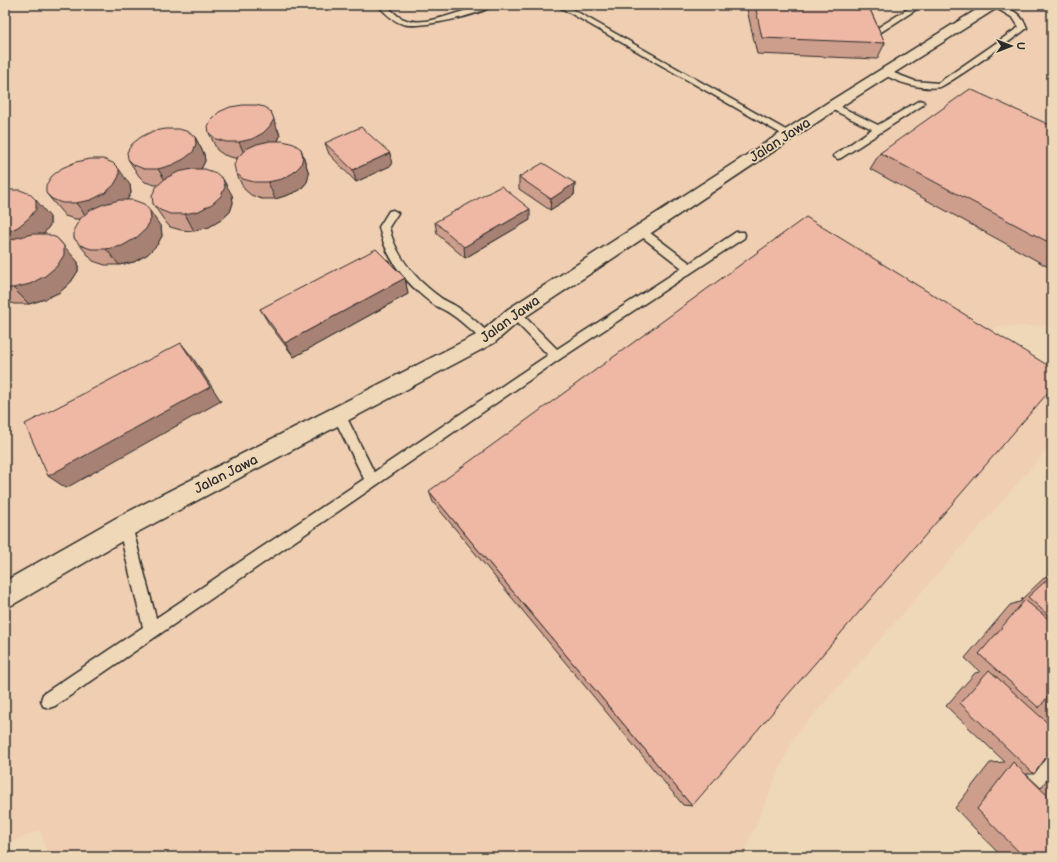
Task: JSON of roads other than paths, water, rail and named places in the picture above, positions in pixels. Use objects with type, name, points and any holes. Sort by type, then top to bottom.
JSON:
[{"type":"street","name":"Jalan Jawa","points":[[5,595],[125,526],[487,338],[515,314],[788,134],[994,5]]},
{"type":"lane","points":[[382,5],[396,18],[407,23],[423,23],[433,22],[489,5]]},
{"type":"lane","points":[[560,5],[788,134]]},
{"type":"lane","points":[[875,32],[919,5]]},
{"type":"lane","points":[[886,72],[914,85],[940,85],[1023,28],[1022,21],[1014,14],[994,5]]},
{"type":"lane","points":[[838,156],[920,103]]},
{"type":"lane","points":[[832,106],[878,129]]},
{"type":"lane","points":[[393,213],[384,227],[386,240],[396,259],[436,300],[456,311],[487,338]]},
{"type":"lane","points":[[641,231],[690,268]]},
{"type":"lane","points":[[49,700],[556,356],[740,235]]},
{"type":"lane","points":[[515,314],[556,356]]},
{"type":"lane","points":[[339,416],[372,481]]},
{"type":"lane","points":[[125,526],[152,631]]}]
